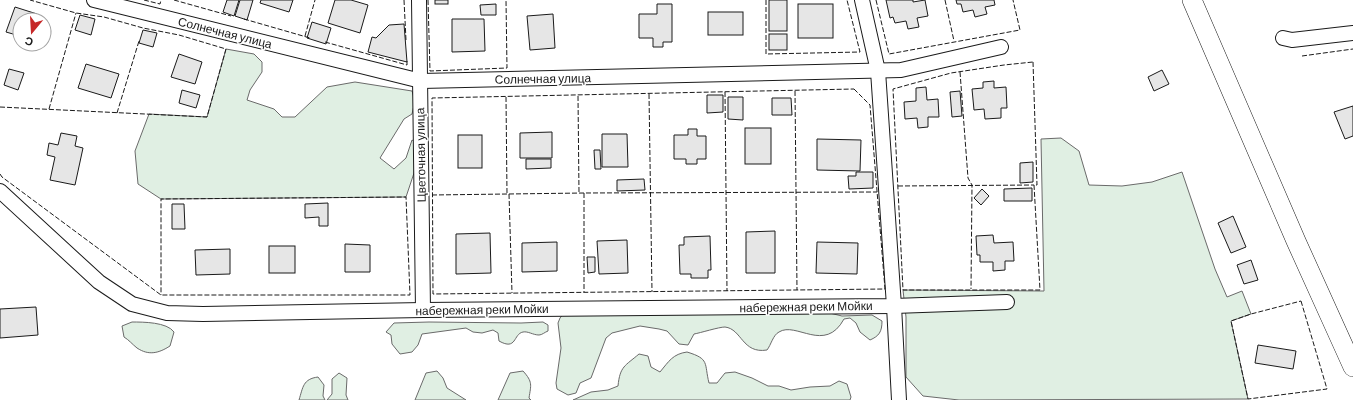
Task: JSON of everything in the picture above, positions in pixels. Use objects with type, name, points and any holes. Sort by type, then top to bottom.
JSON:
[{"type":"main road","points":[[1192,0],[1299,248],[1353,368]]},
{"type":"street","name":"Солнечная улица","points":[[94,0],[421,81],[901,70],[1000,47]]},
{"type":"street","name":"Цветочная улица","points":[[419,0],[423,310]]},
{"type":"street","points":[[862,0],[878,71],[899,400]]},
{"type":"street","points":[[1283,38],[1292,40],[1353,32]]},
{"type":"street","name":"набережная реки Мойки","points":[[0,191],[99,282],[132,304],[167,313],[203,314],[423,310],[894,306],[1007,302]]},
{"type":"green space","points":[[226,49],[254,54],[262,62],[262,72],[250,90],[247,100],[274,109],[282,117],[295,117],[327,87],[355,82],[412,91],[415,101],[412,114],[404,119],[380,158],[394,169],[406,158],[412,140],[417,143],[414,173],[406,197],[161,199],[138,184],[135,151],[149,114],[207,117]]},
{"type":"green space","points":[[1061,138],[1079,151],[1089,185],[1122,186],[1152,182],[1182,172],[1215,269],[1227,297],[1242,291],[1251,314],[1231,321],[1248,399],[959,400],[923,396],[906,377],[906,317],[903,290],[1044,291],[1041,139]]},
{"type":"green space","points":[[813,309],[842,316],[872,315],[882,321],[881,331],[876,337],[870,340],[860,332],[856,323],[850,318],[844,319],[836,329],[828,334],[820,336],[794,330],[779,332],[775,335],[767,350],[759,350],[747,345],[735,332],[725,327],[694,334],[688,345],[679,344],[667,331],[640,326],[612,333],[606,338],[591,378],[580,383],[576,393],[568,395],[557,389],[556,383],[561,348],[558,323],[564,313]]},
{"type":"green space","points":[[132,322],[161,324],[171,329],[174,332],[170,346],[154,353],[146,352],[137,348],[124,337],[122,326]]},
{"type":"green space","points":[[543,322],[548,325],[548,331],[541,335],[527,332],[520,333],[512,343],[509,344],[499,341],[498,333],[493,330],[482,333],[473,332],[466,328],[422,334],[418,345],[412,352],[400,354],[392,344],[391,335],[386,332],[394,323]]},
{"type":"green space","points":[[687,352],[703,360],[706,366],[709,383],[717,383],[725,373],[735,372],[768,386],[779,386],[791,390],[830,386],[839,381],[847,384],[851,397],[850,400],[573,400],[591,392],[608,390],[618,386],[622,370],[639,354],[648,356],[651,367],[660,372],[675,356]]},
{"type":"green space","points":[[437,371],[443,378],[447,388],[466,400],[415,400],[426,373]]},
{"type":"green space","points":[[523,371],[530,381],[531,387],[529,398],[531,400],[498,400],[510,373]]},
{"type":"green space","points":[[339,373],[347,378],[346,395],[348,400],[327,400],[332,394],[332,379]]},
{"type":"green space","points":[[318,377],[324,385],[323,396],[325,400],[299,400],[304,384],[313,378]]},
{"type":"building","points":[[227,0],[239,0],[234,16],[223,12]]},
{"type":"building","points":[[240,0],[253,0],[247,20],[235,16]]},
{"type":"building","points":[[261,0],[293,0],[289,12],[260,3]]},
{"type":"building","points":[[335,0],[351,0],[368,5],[360,33],[328,23]]},
{"type":"building","points":[[435,0],[448,0],[448,4],[435,4]]},
{"type":"building","points":[[769,0],[787,0],[787,31],[769,31]]},
{"type":"building","points":[[886,0],[913,0],[913,2],[925,0],[928,16],[917,18],[919,27],[908,29],[906,21],[895,23],[893,17],[890,18]]},
{"type":"building","points":[[956,0],[994,0],[995,5],[985,7],[987,14],[975,17],[973,10],[963,12],[961,4],[957,4]]},
{"type":"building","points":[[496,4],[496,15],[481,15],[480,5]]},
{"type":"building","points":[[657,4],[672,4],[672,42],[663,42],[663,47],[653,47],[653,38],[639,38],[639,14],[657,14]]},
{"type":"building","points":[[798,4],[833,4],[833,38],[798,38]]},
{"type":"building","points":[[15,7],[31,12],[13,12]]},
{"type":"building","points":[[708,12],[743,12],[743,35],[708,35]]},
{"type":"building","points":[[553,14],[555,48],[530,50],[527,16]]},
{"type":"building","points":[[12,15],[12,34],[6,32]]},
{"type":"building","points":[[80,15],[95,19],[91,35],[75,30]]},
{"type":"building","points":[[452,19],[484,19],[485,51],[452,52]]},
{"type":"building","points":[[312,22],[331,28],[326,44],[307,38]]},
{"type":"building","points":[[404,24],[407,62],[368,52],[372,37],[376,38],[389,25]]},
{"type":"building","points":[[143,30],[157,33],[153,47],[139,43]]},
{"type":"building","points":[[769,34],[787,34],[787,50],[769,50]]},
{"type":"building","points":[[179,54],[202,62],[195,84],[171,77]]},
{"type":"building","points":[[86,64],[119,74],[111,98],[78,88]]},
{"type":"building","points":[[9,69],[24,73],[18,90],[4,85]]},
{"type":"building","points":[[1162,70],[1169,84],[1154,91],[1148,77]]},
{"type":"building","points":[[994,81],[994,88],[1006,87],[1007,108],[1001,108],[1001,118],[985,119],[984,109],[974,110],[972,89],[983,88],[983,82]]},
{"type":"building","points":[[926,87],[927,100],[938,99],[939,117],[928,117],[928,127],[918,128],[917,118],[905,119],[904,102],[916,101],[916,88]]},
{"type":"building","points":[[182,90],[200,95],[196,108],[179,103]]},
{"type":"building","points":[[960,91],[962,116],[952,117],[950,92]]},
{"type":"building","points":[[707,95],[723,95],[723,112],[707,113]]},
{"type":"building","points":[[728,97],[743,97],[743,120],[728,119]]},
{"type":"building","points":[[772,98],[791,98],[792,115],[772,115]]},
{"type":"building","points":[[1353,106],[1353,136],[1345,139],[1334,112]]},
{"type":"building","points":[[745,128],[771,128],[771,164],[745,164]]},
{"type":"building","points":[[688,129],[697,129],[697,136],[706,136],[706,159],[697,159],[697,164],[686,164],[686,159],[674,159],[674,135],[688,135]]},
{"type":"building","points":[[552,132],[552,158],[520,158],[520,133]]},
{"type":"building","points":[[61,133],[77,136],[75,146],[83,148],[75,185],[50,180],[55,157],[47,155],[49,143],[58,145]]},
{"type":"building","points":[[602,134],[627,134],[628,167],[602,167]]},
{"type":"building","points":[[458,135],[482,135],[482,168],[458,168]]},
{"type":"building","points":[[817,139],[861,140],[860,171],[817,170]]},
{"type":"building","points":[[594,150],[600,150],[601,169],[595,169]]},
{"type":"building","points":[[526,159],[551,159],[551,168],[526,169]]},
{"type":"building","points":[[1033,162],[1033,182],[1020,183],[1020,163]]},
{"type":"building","points":[[856,172],[873,172],[873,188],[849,189],[848,176],[856,176]]},
{"type":"building","points":[[644,179],[645,190],[617,191],[617,180]]},
{"type":"building","points":[[1032,188],[1032,201],[1004,201],[1004,189]]},
{"type":"building","points":[[982,189],[989,196],[981,205],[974,198]]},
{"type":"building","points":[[328,203],[328,226],[319,226],[319,217],[305,218],[305,204]]},
{"type":"building","points":[[172,204],[184,204],[185,229],[172,229]]},
{"type":"building","points":[[1233,216],[1246,247],[1231,253],[1218,223]]},
{"type":"building","points":[[775,231],[775,273],[746,273],[746,232]]},
{"type":"building","points":[[490,233],[491,273],[456,274],[456,234]]},
{"type":"building","points":[[993,235],[994,243],[1013,242],[1014,261],[1005,261],[1005,270],[993,271],[993,262],[980,262],[980,255],[977,255],[976,236]]},
{"type":"building","points":[[710,236],[711,270],[708,270],[708,278],[691,278],[691,274],[680,274],[679,245],[684,245],[684,237]]},
{"type":"building","points":[[627,240],[628,273],[599,274],[597,241]]},
{"type":"building","points":[[557,242],[557,271],[522,272],[522,243]]},
{"type":"building","points":[[817,242],[858,243],[857,274],[816,273]]},
{"type":"building","points":[[345,244],[370,245],[370,272],[345,272]]},
{"type":"building","points":[[269,246],[295,246],[295,273],[269,273]]},
{"type":"building","points":[[230,249],[230,274],[196,275],[195,250]]},
{"type":"building","points":[[587,257],[595,257],[595,272],[588,273]]},
{"type":"building","points":[[1251,260],[1258,280],[1244,284],[1237,265]]},
{"type":"building","points":[[36,307],[38,335],[0,338],[0,309]]},
{"type":"building","points":[[1258,345],[1296,351],[1293,369],[1255,363]]},
{"type":"fence","points":[[0,107],[207,117],[226,49],[179,35],[143,28],[104,17],[76,13],[30,0]]},
{"type":"fence","points":[[144,0],[160,4],[161,0]]},
{"type":"fence","points":[[174,0],[231,16]]},
{"type":"fence","points":[[305,36],[315,0]]},
{"type":"fence","points":[[404,0],[406,40]]},
{"type":"fence","points":[[428,0],[430,71],[507,68],[506,0]]},
{"type":"fence","points":[[766,0],[766,54],[860,52],[847,0]]},
{"type":"fence","points":[[876,0],[889,54],[1020,30],[1013,0]]},
{"type":"fence","points":[[945,0],[954,41]]},
{"type":"fence","points":[[49,109],[76,13]]},
{"type":"fence","points":[[244,19],[310,38]]},
{"type":"fence","points":[[117,113],[139,41]]},
{"type":"fence","points":[[325,42],[407,65],[407,60]]},
{"type":"fence","points":[[1302,56],[1353,49]]},
{"type":"fence","points":[[1033,62],[1037,185],[1034,185],[1040,290],[903,290],[893,89],[951,73],[1033,62]]},
{"type":"fence","points":[[960,72],[968,178],[972,185],[971,289]]},
{"type":"fence","points":[[854,89],[870,105],[885,289],[433,294],[432,98],[854,89]]},
{"type":"fence","points":[[795,91],[797,290]]},
{"type":"fence","points":[[725,92],[727,291]]},
{"type":"fence","points":[[649,94],[652,292]]},
{"type":"fence","points":[[578,96],[579,193]]},
{"type":"fence","points":[[506,97],[507,194]]},
{"type":"fence","points":[[0,174],[161,295],[410,295],[406,197],[161,199],[161,295]]},
{"type":"fence","points":[[898,186],[1034,185]]},
{"type":"fence","points":[[432,195],[877,192]]},
{"type":"fence","points":[[584,193],[584,292]]},
{"type":"fence","points":[[509,194],[512,293]]},
{"type":"fence","points":[[1301,301],[1327,389],[1248,399],[1231,321],[1251,314],[1301,301]]}]
